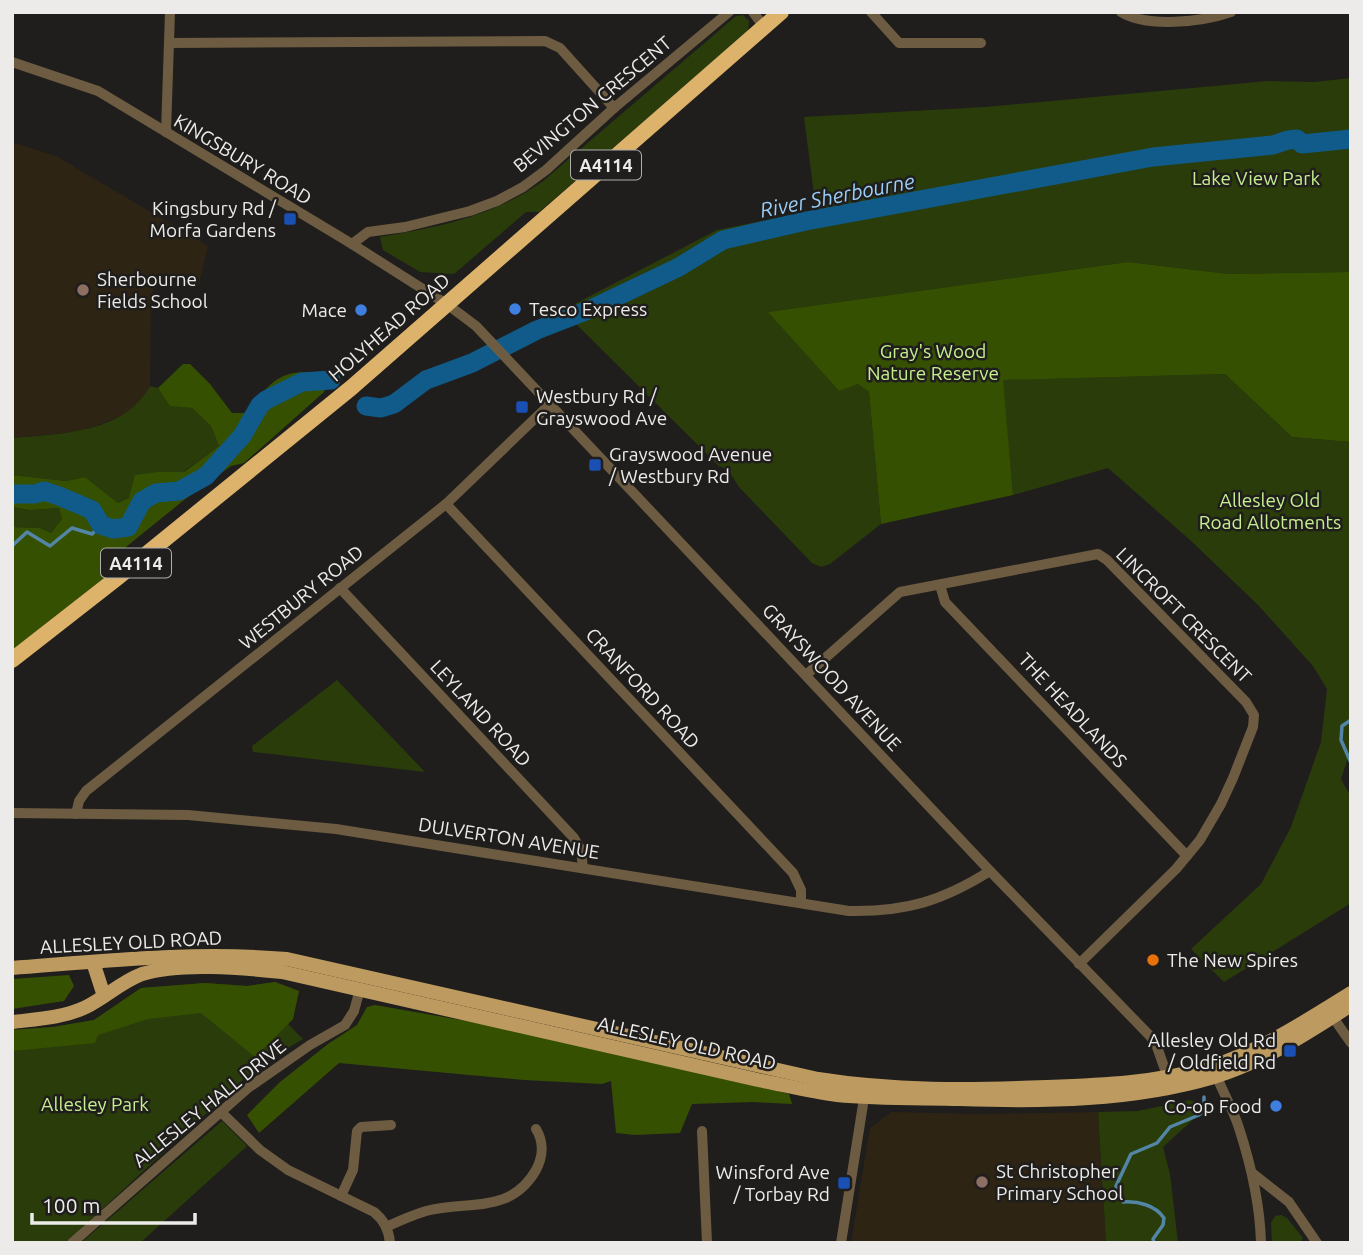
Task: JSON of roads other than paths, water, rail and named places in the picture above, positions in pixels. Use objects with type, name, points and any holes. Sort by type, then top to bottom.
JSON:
[{"type":"highway","name":"HOLYHEAD ROAD","points":[[12,660],[335,402],[781,12]]},
{"type":"main road","name":"ALLESLEY OLD ROAD","points":[[12,968],[237,955],[287,960],[598,1036],[783,1085],[835,1095],[865,1091],[989,1100],[1076,1099],[1128,1095],[1215,1071],[1270,1041],[1351,1005]]},
{"type":"main road","points":[[93,962],[104,996]]},
{"type":"main road","name":"ALLESLEY OLD ROAD","points":[[12,1022],[50,1018],[85,1007],[126,982],[150,972],[205,968],[282,972],[598,1036]]},
{"type":"main road","name":"ALLESLEY OLD ROAD","points":[[1329,1013],[1351,993]]},
{"type":"street","points":[[166,132],[170,12]]},
{"type":"street","name":"BEVINGTON CRESCENT","points":[[352,244],[368,232],[446,218],[497,201],[523,187],[729,12]]},
{"type":"street","points":[[753,12],[764,27]]},
{"type":"street","points":[[871,12],[899,44],[981,43]]},
{"type":"street","points":[[1121,12],[1140,20],[1161,22],[1218,16],[1231,12]]},
{"type":"street","points":[[169,43],[545,41],[560,48],[614,108]]},
{"type":"street","name":"KINGSBURY ROAD","points":[[12,62],[86,86],[448,304]]},
{"type":"street","name":"GRAYSWOOD AVENUE","points":[[448,304],[492,342],[990,871],[1150,1036],[1156,1044],[1169,1082]]},
{"type":"street","name":"WESTBURY ROAD","points":[[76,814],[79,801],[86,791],[446,504],[550,404]]},
{"type":"street","name":"CRANFORD ROAD","points":[[446,504],[793,873],[801,890],[801,903]]},
{"type":"street","name":"LINCROFT CRESCENT","points":[[806,675],[900,592],[1098,554],[1107,560],[1246,702],[1254,715],[1249,738],[1221,804],[1187,856],[1079,964]]},
{"type":"street","name":"THE HEADLANDS","points":[[940,584],[946,602],[1187,856]]},
{"type":"street","name":"LEYLAND ROAD","points":[[340,588],[574,838],[581,850],[583,868]]},
{"type":"street","name":"DULVERTON AVENUE","points":[[12,813],[188,815],[273,821],[390,836],[849,911],[898,910],[920,905],[951,894],[990,871]]},
{"type":"street","name":"ALLESLEY HALL DRIVE","points":[[72,1243],[221,1112],[284,1062],[345,1025],[354,1011],[360,989]]},
{"type":"street","points":[[1329,1013],[1351,1043]]},
{"type":"street","points":[[1215,1071],[1239,1126],[1252,1173],[1261,1225],[1261,1243]]},
{"type":"street","points":[[841,1243],[865,1091]]},
{"type":"street","points":[[221,1112],[270,1158],[288,1170],[374,1212],[386,1227],[390,1243]]},
{"type":"street","points":[[341,1196],[353,1170],[357,1131],[361,1127],[391,1125]]},
{"type":"street","points":[[386,1227],[429,1211],[495,1203],[517,1193],[532,1178],[541,1162],[541,1138],[536,1129]]},
{"type":"street","points":[[702,1131],[707,1243]]},
{"type":"street","points":[[1252,1173],[1289,1202],[1317,1243]]},
{"type":"waterway","name":"River Sherbourne","points":[[366,406],[381,408],[394,404],[426,380],[472,363],[537,330],[591,309],[679,267],[723,240],[806,221],[1153,157],[1273,145],[1297,139],[1302,144],[1351,139]]},
{"type":"waterway","name":"River Sherbourne","points":[[12,494],[35,494],[44,491],[92,510],[101,525],[113,529],[128,527],[142,501],[156,493],[179,491],[206,476],[242,436],[260,405],[266,400],[302,382],[331,380]]},
{"type":"waterway","points":[[12,546],[27,532],[50,546],[72,528],[92,534],[101,525]]},
{"type":"waterway","points":[[1351,720],[1342,726],[1341,740],[1351,763]]},
{"type":"waterway","points":[[1154,1243],[1153,1239],[1163,1225],[1164,1218],[1146,1205],[1123,1202],[1116,1186],[1131,1154],[1157,1143],[1170,1127],[1199,1115],[1204,1111],[1204,1097]]},
{"type":"place","name":"Kingsbury Rd / Morfa Gardens","points":[[290,219]]},
{"type":"place","name":"Sherbourne Fields School","points":[[83,290]]},
{"type":"place","name":"Tesco Express","points":[[515,309]]},
{"type":"place","name":"Mace","points":[[361,310]]},
{"type":"place","name":"Westbury Rd / Grayswood Ave","points":[[522,407]]},
{"type":"place","name":"Grayswood Avenue / Westbury Rd","points":[[595,465]]},
{"type":"place","name":"The New Spires","points":[[1153,960]]},
{"type":"place","name":"Allesley Old Rd / Oldfield Rd","points":[[1290,1051]]},
{"type":"place","name":"Co-op Food","points":[[1276,1106]]},
{"type":"place","name":"St Christopher Primary School","points":[[982,1182]]},
{"type":"place","name":"Winsford Ave / Torbay Rd","points":[[844,1183]]},
{"type":"park label","name":"Lake View Park","points":[[1256,178]]},
{"type":"park label","name":"Gray's Wood Nature Reserve","points":[[933,362]]},
{"type":"park label","name":"Allesley Old Road Allotments","points":[[1270,511]]},
{"type":"park label","name":"Allesley Park","points":[[95,1104]]}]
